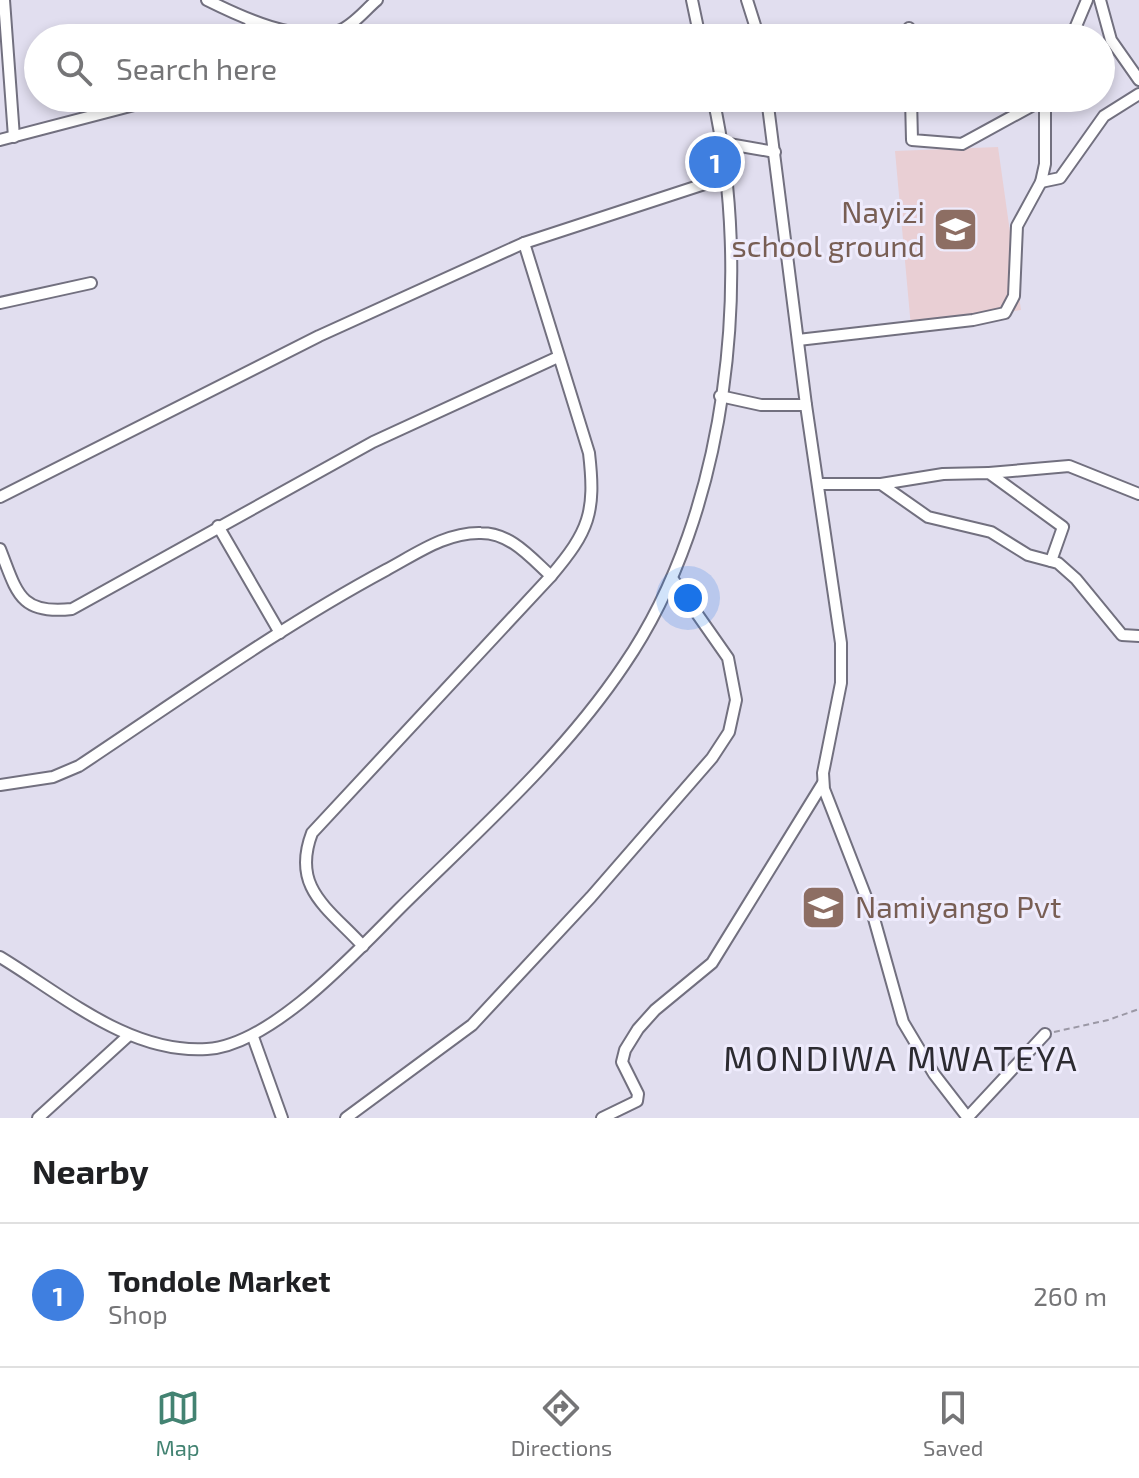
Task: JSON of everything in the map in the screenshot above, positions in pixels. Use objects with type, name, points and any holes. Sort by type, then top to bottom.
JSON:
[{"type":"street","points":[[4,0],[14,137]]},
{"type":"street","points":[[207,0],[256,24]]},
{"type":"street","points":[[349,24],[377,0]]},
{"type":"street","points":[[692,0],[697,24]]},
{"type":"street","points":[[747,0],[755,24]]},
{"type":"street","points":[[1077,24],[1087,0]]},
{"type":"street","points":[[1100,0],[1107,24]]},
{"type":"street","points":[[1115,46],[1139,80]]},
{"type":"street","points":[[1115,109],[1139,94]]},
{"type":"street","points":[[0,140],[108,112]]},
{"type":"street","points":[[0,957],[128,1036],[187,1049],[229,1046],[253,1037],[363,946],[506,804],[587,714],[626,664],[672,578],[695,509],[720,396],[731,268],[729,176],[716,112]]},
{"type":"street","points":[[602,1118],[637,1101],[638,1094],[622,1062],[625,1050],[655,1010],[712,963],[823,783],[842,661],[769,112]]},
{"type":"street","points":[[911,112],[912,140],[962,144],[1021,112]]},
{"type":"street","points":[[798,340],[973,320],[1005,313],[1014,296],[1017,226],[1041,182],[1048,150],[1046,112]]},
{"type":"street","points":[[1041,182],[1060,178],[1104,116],[1110,112]]},
{"type":"street","points":[[723,143],[775,152]]},
{"type":"street","points":[[0,497],[319,336],[524,243],[729,176]]},
{"type":"street","points":[[363,946],[312,891],[303,856],[312,833],[551,576],[581,540],[590,514],[592,481],[589,453],[524,243]]},
{"type":"street","points":[[0,303],[91,283]]},
{"type":"street","points":[[0,549],[18,595],[29,606],[43,612],[72,609],[373,442],[558,357]]},
{"type":"street","points":[[720,396],[761,405],[806,405]]},
{"type":"street","points":[[818,484],[881,484],[943,474],[1069,466],[1138,493]]},
{"type":"street","points":[[989,473],[1063,527],[1051,561]]},
{"type":"street","points":[[881,484],[928,517],[991,532],[1028,555],[1051,561],[1076,579],[1122,635],[1139,636]]},
{"type":"street","points":[[218,526],[280,633]]},
{"type":"street","points":[[0,785],[53,777],[79,766],[349,590],[443,540],[467,533],[501,536],[518,545],[551,576]]},
{"type":"street","points":[[346,1118],[472,1025],[591,897],[712,758],[729,732],[736,700],[735,678],[728,658],[672,578]]},
{"type":"street","points":[[823,783],[873,915],[903,1022],[934,1074],[968,1118],[1045,1034]]},
{"type":"street","points":[[41,1117],[128,1036]]},
{"type":"street","points":[[253,1037],[282,1118]]},
{"type":"path","points":[[1045,1034],[1108,1020],[1139,1009]]},
{"type":"shaded area","name":"Nayizi school ground","points":[[998,147],[1021,310],[911,327],[895,151]]},
{"type":"place","name":"Tondole Market","points":[[715,162]]},
{"type":"place","name":"Nayizi school ground","points":[[956,230]]},
{"type":"place","name":"Namiyango Pvt","points":[[824,908]]},
{"type":"district","name":"MONDIWA MWATEYA","points":[[901,1059]]}]
